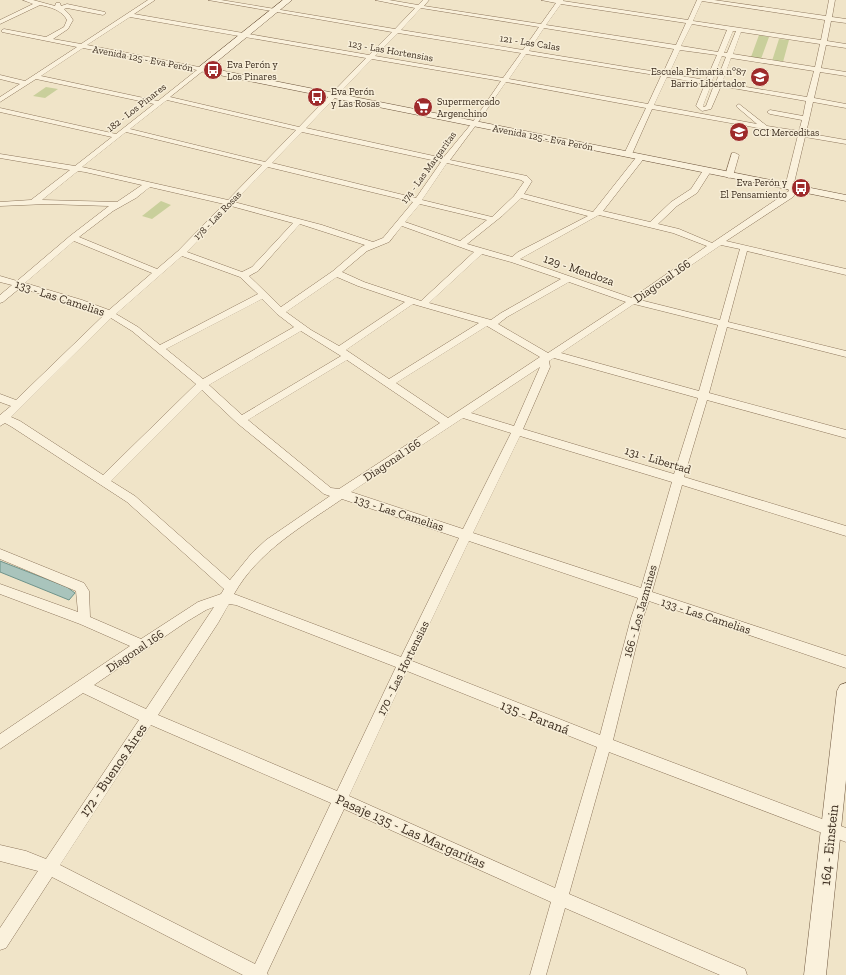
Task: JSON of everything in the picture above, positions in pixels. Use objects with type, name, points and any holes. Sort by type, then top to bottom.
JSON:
[{"type":"street","points":[[26,0],[59,8],[68,15],[70,20],[66,28],[48,39]]},
{"type":"street","points":[[57,0],[59,8]]},
{"type":"street","points":[[59,8],[67,6],[75,0]]},
{"type":"street","points":[[0,100],[152,0]]},
{"type":"street","name":"121 - Las Calas","points":[[210,0],[846,106]]},
{"type":"street","name":"182 - Los Pinares","points":[[34,202],[288,0]]},
{"type":"street","points":[[378,0],[846,74]]},
{"type":"street","name":"178 - Las Rosas","points":[[2,420],[110,314],[181,253],[299,129],[426,0]]},
{"type":"street","points":[[544,0],[561,1],[846,46]]},
{"type":"street","points":[[628,154],[689,22],[701,0],[846,20]]},
{"type":"street","points":[[792,188],[790,183],[824,42],[832,0]]},
{"type":"street","name":"174 - Las Margaritas","points":[[280,312],[336,273],[364,249],[386,240],[401,223],[445,161],[474,124],[561,1]]},
{"type":"street","points":[[0,22],[39,3]]},
{"type":"street","points":[[67,6],[103,13]]},
{"type":"street","name":"123 - Las Hortensias","points":[[129,16],[504,80],[846,142]]},
{"type":"street","points":[[731,28],[699,106],[702,109],[709,108],[739,30]]},
{"type":"street","name":"Avenida 125 - Eva Perón","points":[[1,31],[202,69],[628,154],[729,176],[846,198]]},
{"type":"street","points":[[0,77],[25,83]]},
{"type":"street","points":[[35,77],[162,100],[445,161],[528,181],[520,195],[511,204],[462,244]]},
{"type":"street","points":[[739,106],[762,123],[764,127]]},
{"type":"street","points":[[0,110],[117,136]]},
{"type":"street","points":[[770,112],[806,119]]},
{"type":"street","points":[[125,130],[416,202],[492,219]]},
{"type":"street","points":[[729,176],[735,155]]},
{"type":"street","points":[[0,156],[76,169],[229,203],[353,238],[372,245]]},
{"type":"street","points":[[514,260],[521,254],[597,214],[641,157]]},
{"type":"street","points":[[652,225],[674,204],[694,191],[707,171]]},
{"type":"street","points":[[0,300],[73,238],[118,204],[133,196],[148,184]]},
{"type":"street","name":"Diagonal 166","points":[[0,742],[202,606],[228,593],[256,556],[270,543],[339,495],[786,198],[793,191],[792,188]]},
{"type":"street","points":[[520,195],[597,214],[652,225],[680,232],[716,244],[744,248],[846,272]]},
{"type":"street","points":[[1,204],[34,202],[97,202],[118,204]]},
{"type":"street","points":[[243,275],[255,269],[298,222]]},
{"type":"street","name":"129 - Mendoza","points":[[401,223],[480,251],[514,260],[633,301],[846,354]]},
{"type":"street","points":[[73,238],[159,273]]},
{"type":"street","name":"166 - Los Jazmines","points":[[538,975],[605,743],[637,618],[703,396],[744,248]]},
{"type":"street","points":[[423,304],[480,251]]},
{"type":"street","points":[[181,253],[243,275],[280,312],[300,327],[389,383],[447,423]]},
{"type":"street","points":[[336,273],[361,284],[412,301],[490,323],[548,357],[564,358],[846,434]]},
{"type":"street","name":"133 - Las Camelias","points":[[0,279],[70,299],[110,314],[135,329],[202,384],[241,420],[328,491],[339,495],[352,497],[468,535],[846,662]]},
{"type":"street","points":[[389,383],[470,334],[567,279]]},
{"type":"street","points":[[159,349],[263,295]]},
{"type":"street","points":[[241,420],[343,353],[412,301]]},
{"type":"street","points":[[104,481],[202,384],[300,327]]},
{"type":"street","name":"170 - Las Hortensias","points":[[259,975],[404,664],[468,535],[517,431],[548,357]]},
{"type":"street","points":[[0,398],[17,404]]},
{"type":"street","name":"131 - Libertad","points":[[462,414],[846,531]]},
{"type":"street","name":"135 - Paraná","points":[[2,420],[16,424],[131,499],[237,600],[404,664],[546,721],[838,832]]},
{"type":"street","points":[[0,554],[80,587],[83,591],[84,620]]},
{"type":"street","points":[[0,589],[84,620],[143,646]]},
{"type":"street","name":"172 - Buenos Aires","points":[[0,942],[48,867],[214,619],[228,593]]},
{"type":"street","name":"Pasaje 135 - Las Margaritas","points":[[82,686],[148,717],[739,975]]},
{"type":"street","name":"164 - Einstein","points":[[815,975],[838,832],[846,690]]},
{"type":"street","points":[[0,853],[26,859],[48,867],[259,975]]},
{"type":"green space","points":[[759,35],[769,37],[761,59],[751,57]]},
{"type":"green space","points":[[779,39],[789,40],[783,62],[772,61]]},
{"type":"green space","points":[[46,87],[58,89],[45,98],[33,96]]},
{"type":"green space","points":[[161,201],[171,205],[152,219],[142,216]]},
{"type":"water","points":[[0,561],[67,587],[75,593],[69,600],[0,572]]},
{"type":"place","name":"Eva Perón y Los Pinares","points":[[213,70]]},
{"type":"place","name":"Escuela Primaria n°87 Barrio Libertador","points":[[760,77]]},
{"type":"place","name":"Eva Perón y Las Rosas","points":[[317,97]]},
{"type":"place","name":"Supermercado Argenchino","points":[[423,107]]},
{"type":"place","name":"CCI Merceditas","points":[[739,132]]},
{"type":"place","name":"Eva Perón y El Pensamiento","points":[[801,188]]}]
